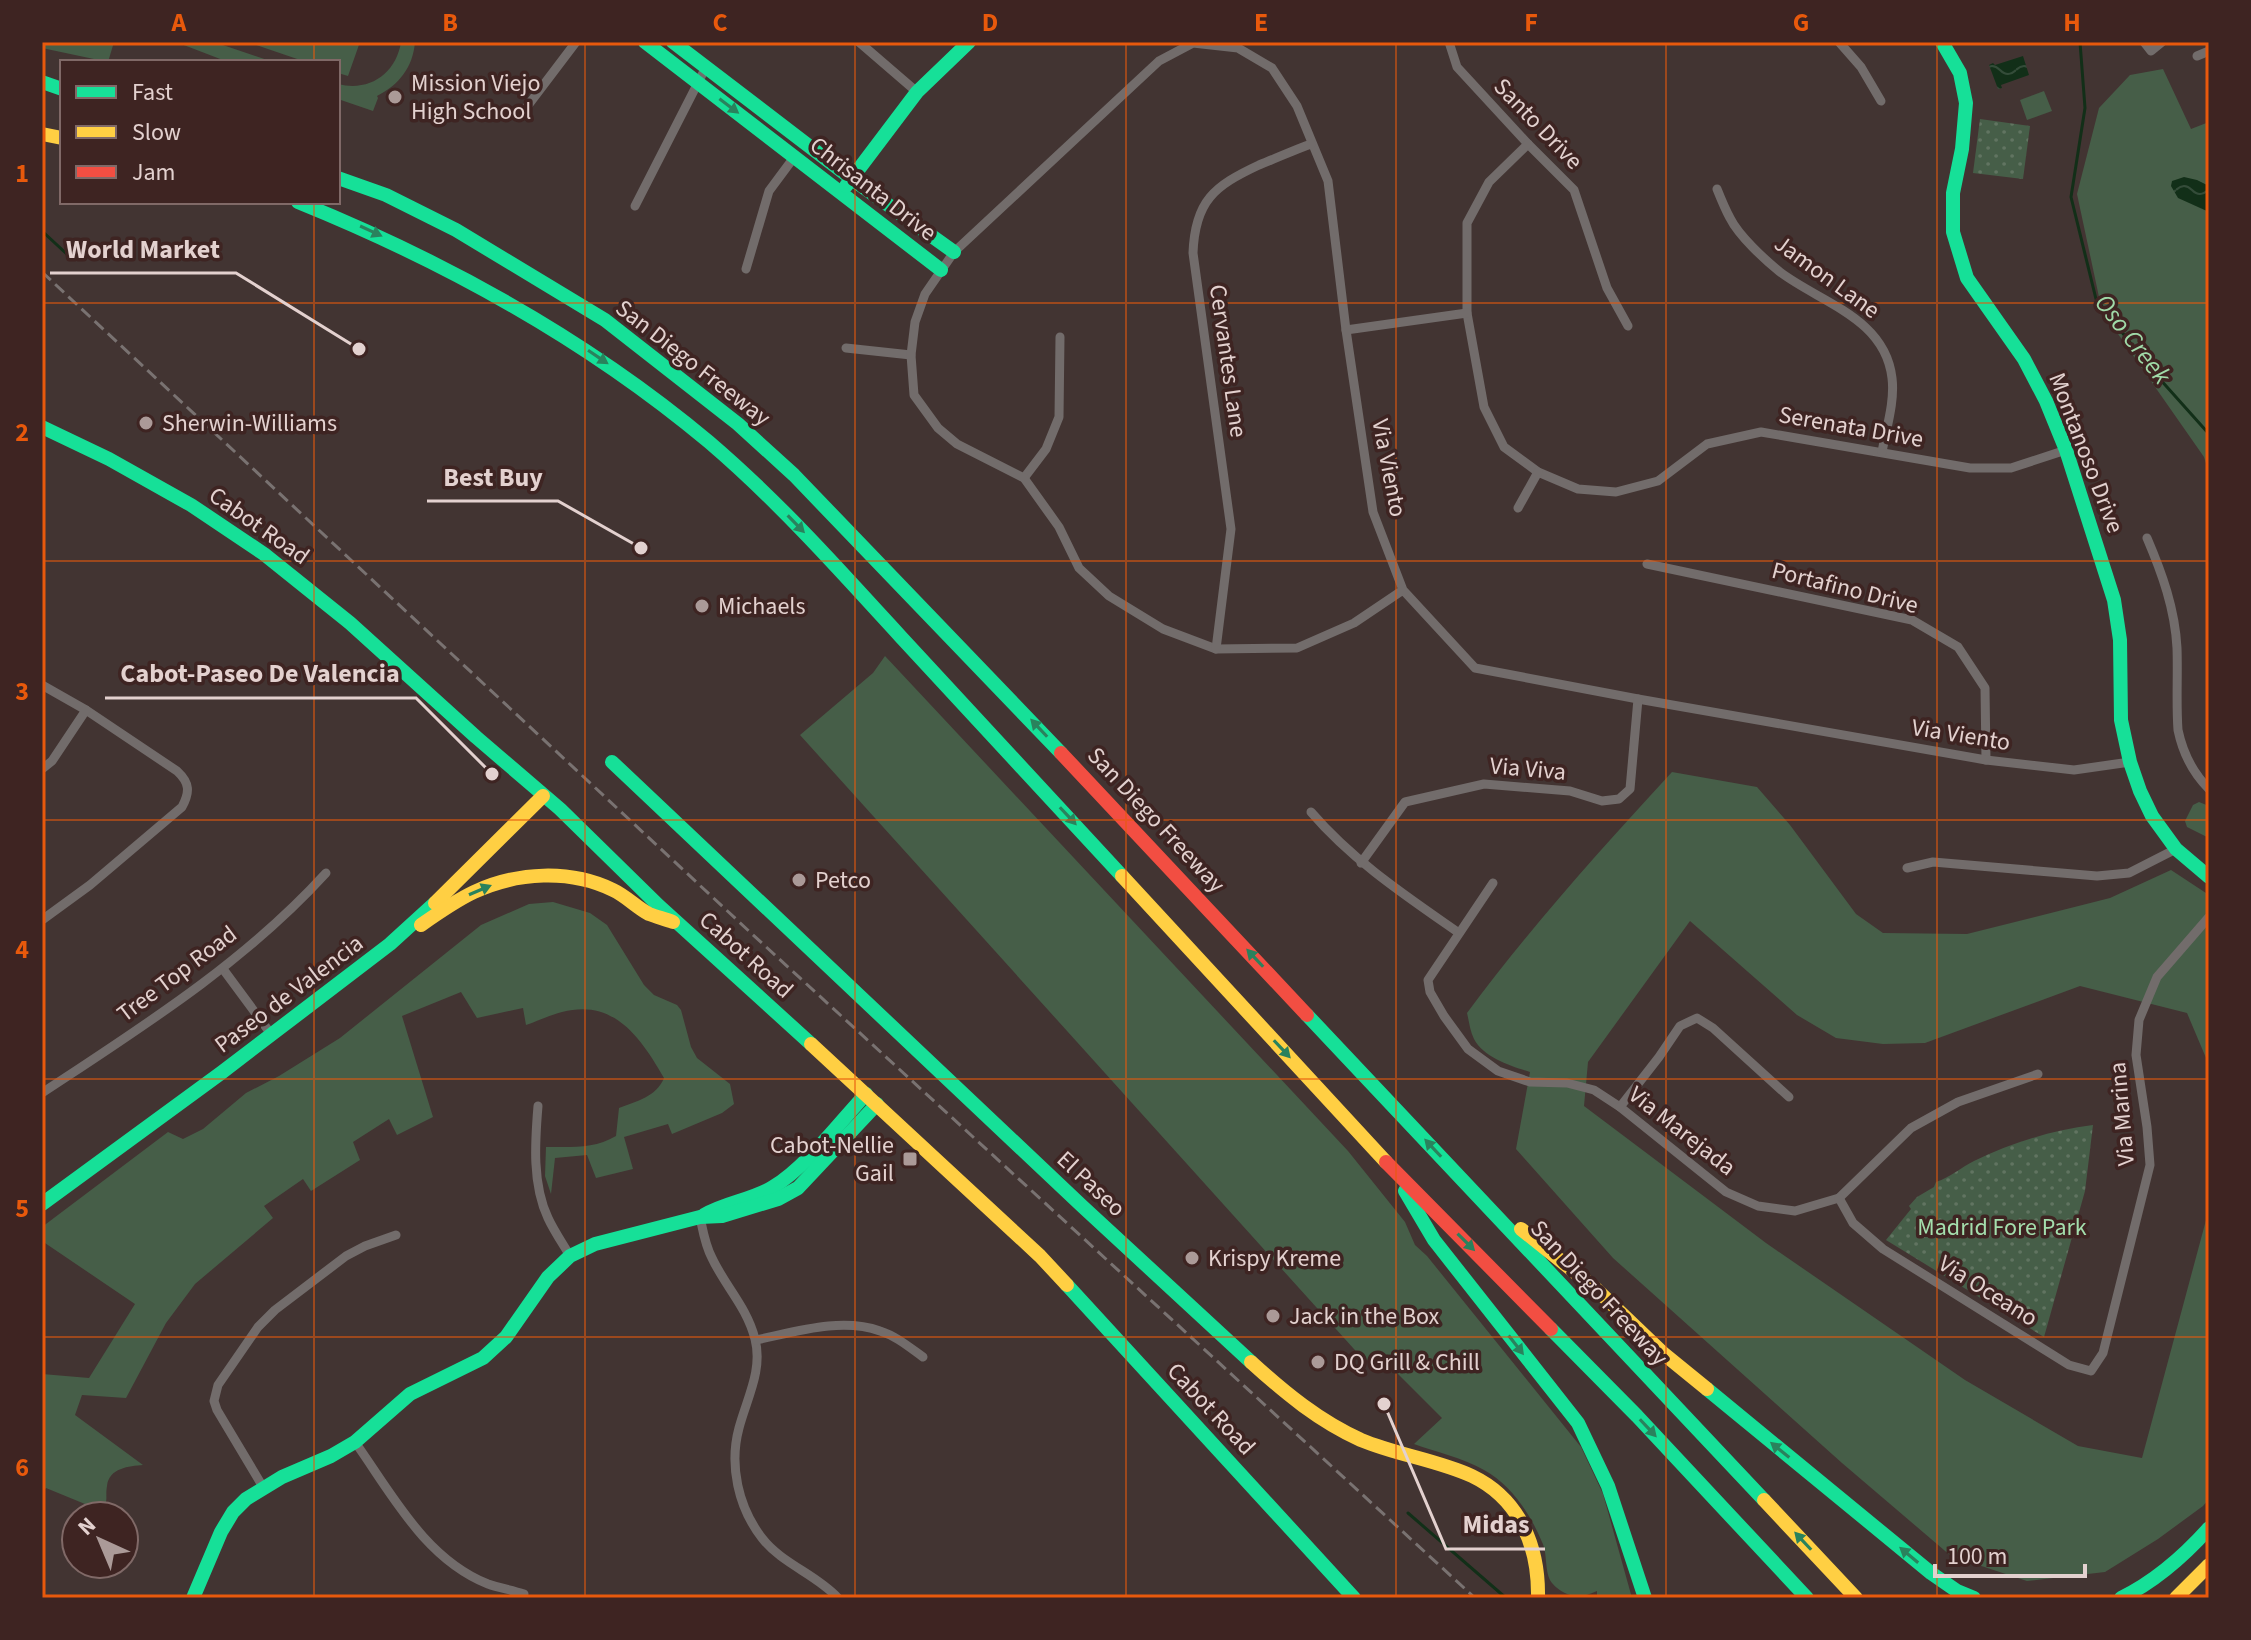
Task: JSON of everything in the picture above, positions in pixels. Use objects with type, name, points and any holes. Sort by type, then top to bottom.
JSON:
[{"type":"main road","name":"Chrisanta Drive","points":[[645,42],[941,270]]},
{"type":"main road","name":"Chrisanta Drive","points":[[673,42],[852,179],[954,252]]},
{"type":"main road","points":[[841,193],[917,92],[969,42]]},
{"type":"main road","name":"Montanoso Drive","points":[[1942,42],[1960,73],[1966,103],[1962,149],[1953,193],[1953,232],[1967,278],[2024,359],[2066,450],[2114,600],[2120,640],[2121,720],[2130,762],[2152,816],[2176,849],[2209,877]]},
{"type":"main road","name":"San Diego Freeway","points":[[340,179],[386,195],[442,223],[605,320],[738,424],[794,475],[961,646],[1856,1598]]},
{"type":"main road","points":[[303,204],[430,258],[506,299],[607,363],[706,440],[774,501],[1391,1167],[1637,1416],[1807,1598]]},
{"type":"main road","name":"Cabot Road","points":[[42,427],[109,459],[191,505],[264,554],[350,623],[543,796],[1040,1256],[1354,1598]]},
{"type":"main road","name":"El Paseo","points":[[612,762],[1082,1206],[1289,1396],[1357,1438],[1396,1454],[1461,1472],[1483,1482],[1501,1497],[1518,1516],[1534,1549],[1539,1576],[1538,1598]]},
{"type":"main road","name":"Paseo de Valencia","points":[[42,1204],[390,944],[543,796]]},
{"type":"main road","points":[[390,944],[457,901],[479,890],[522,877],[564,876],[586,880],[614,891],[648,913],[678,924]]},
{"type":"main road","points":[[193,1598],[221,1532],[246,1499],[263,1487],[355,1442],[410,1394],[483,1358],[506,1337],[548,1277],[570,1256],[595,1244],[700,1217],[722,1216],[755,1208],[778,1199],[798,1188],[872,1099]]},
{"type":"main road","points":[[1391,1167],[1434,1240],[1578,1423],[1605,1475],[1645,1598]]},
{"type":"main road","points":[[1468,1185],[1596,1289],[1664,1354],[1729,1409],[1931,1573],[1957,1591],[1974,1598]]},
{"type":"main road","points":[[2121,1598],[2144,1588],[2167,1571],[2209,1528]]},
{"type":"main road","points":[[2176,1598],[2209,1566]]},
{"type":"street","points":[[526,108],[576,42]]},
{"type":"street","points":[[859,42],[917,92]]},
{"type":"street","name":"Santo Drive","points":[[1449,42],[1457,67],[1574,190],[1607,288],[1628,326]]},
{"type":"street","points":[[1839,42],[1861,67],[1881,101]]},
{"type":"street","points":[[2144,42],[2151,51],[2162,42]]},
{"type":"street","name":"Via Viento","points":[[941,270],[954,252],[1159,61],[1193,43],[1238,48],[1272,68],[1297,106],[1328,181],[1373,512],[1403,590],[1475,668],[1986,760],[2074,770],[2130,762]]},
{"type":"street","points":[[2197,56],[2209,51]]},
{"type":"street","points":[[635,206],[706,67]]},
{"type":"street","name":"Cervantes Lane","points":[[1216,649],[1231,529],[1193,253],[1194,231],[1212,194],[1228,180],[1311,144]]},
{"type":"street","name":"Serenata Drive","points":[[1528,144],[1489,182],[1467,223],[1467,313],[1484,407],[1504,447],[1538,472],[1578,489],[1616,492],[1658,481],[1707,444],[1761,432],[1970,468],[2011,468],[2066,450]]},
{"type":"street","points":[[746,269],[769,191],[795,156]]},
{"type":"street","name":"Jamon Lane","points":[[1717,189],[1736,228],[1771,264],[1858,319],[1875,338],[1890,366],[1892,380],[1882,452]]},
{"type":"street","name":"Chrisanta Drive","points":[[941,270],[925,294],[915,322],[911,355],[914,395],[938,428],[957,444],[1024,478],[1059,527],[1079,568],[1109,596],[1163,629],[1216,649],[1297,648],[1354,623],[1403,590]]},
{"type":"street","points":[[1346,330],[1467,313]]},
{"type":"street","points":[[1024,478],[1046,449],[1059,417],[1060,337]]},
{"type":"street","points":[[846,348],[911,355]]},
{"type":"street","points":[[1518,508],[1538,472]]},
{"type":"street","points":[[2147,538],[2174,621],[2180,741],[2191,768],[2209,789]]},
{"type":"street","name":"Portafino Drive","points":[[1647,564],[1912,620],[1958,647],[1985,688],[1986,760]]},
{"type":"street","points":[[42,685],[86,710],[177,771],[189,787],[182,807],[90,885],[42,920]]},
{"type":"street","name":"Via Viva","points":[[1361,863],[1405,802],[1484,784],[1570,791],[1602,801],[1619,799],[1630,789],[1638,699]]},
{"type":"street","points":[[42,769],[52,761],[86,710]]},
{"type":"street","points":[[1311,812],[1328,833],[1361,863],[1459,933]]},
{"type":"street","points":[[1907,868],[1933,862],[2097,876],[2129,873],[2176,849]]},
{"type":"street","name":"Tree Top Road","points":[[42,1093],[164,1013],[223,969],[326,873]]},
{"type":"street","name":"Via Marejada","points":[[1493,883],[1428,980],[1430,992],[1468,1049],[1498,1071],[1530,1082],[1567,1083],[1594,1090],[1620,1107],[1726,1192],[1758,1206],[1795,1211],[1839,1198],[1911,1128],[1958,1102],[2038,1074]]},
{"type":"street","name":"Via Marina","points":[[2091,1371],[2103,1353],[2150,1165],[2136,1055],[2139,1020],[2157,977],[2209,917]]},
{"type":"street","points":[[223,969],[271,1034]]},
{"type":"street","points":[[1620,1107],[1680,1026],[1697,1018],[1713,1028],[1789,1097]]},
{"type":"street","points":[[538,1106],[537,1174],[541,1196],[547,1217],[570,1256]]},
{"type":"street","name":"Via Oceano","points":[[1839,1198],[1853,1223],[1883,1249],[2069,1365],[2091,1371]]},
{"type":"street","points":[[700,1217],[713,1260],[740,1302],[756,1340],[754,1386],[739,1430],[734,1463],[739,1494],[750,1521],[764,1540],[838,1598]]},
{"type":"street","points":[[263,1487],[217,1410],[214,1401],[218,1385],[258,1327],[275,1310],[346,1256],[396,1235]]},
{"type":"street","points":[[756,1340],[832,1326],[858,1325],[899,1339],[923,1357]]},
{"type":"street","points":[[355,1442],[418,1531],[434,1548],[468,1574],[488,1584],[524,1594]]},
{"type":"green space","points":[[42,42],[114,42],[109,60],[42,48]]},
{"type":"green space","points":[[176,42],[214,42],[267,60],[223,60]]},
{"type":"green space","points":[[247,42],[360,42],[348,76],[340,74],[340,60],[300,60]]},
{"type":"green space","points":[[401,42],[415,42],[408,67],[398,81],[377,96],[373,111],[340,100],[340,84],[370,83],[387,71]]},
{"type":"green space","points":[[2163,69],[2191,129],[2209,122],[2209,473],[2204,457],[2102,311],[2077,194],[2099,108],[2130,75]]},
{"type":"green space","points":[[2044,91],[2052,111],[2027,120],[2020,100]]},
{"type":"green space","points":[[1980,119],[2030,126],[2023,179],[1973,173]]},
{"type":"green space","points":[[885,656],[1348,1151],[1405,1222],[1415,1245],[1581,1447],[1603,1494],[1632,1598],[1597,1598],[1597,1591],[1579,1596],[1562,1592],[1550,1579],[1542,1542],[1532,1521],[1511,1492],[1494,1476],[1476,1466],[1414,1444],[1442,1418],[1391,1367],[1363,1359],[800,735],[873,673]]},
{"type":"green space","points":[[1672,772],[1757,787],[1790,825],[1856,914],[1883,933],[1967,934],[2110,898],[2171,870],[2209,895],[2209,1065],[2187,1013],[2080,986],[1925,1043],[1883,1044],[1836,1038],[1797,1015],[1690,921],[1588,1062],[1584,1106],[1766,1243],[1965,1380],[2078,1446],[2142,1458],[2209,1209],[2209,1499],[2158,1539],[2105,1572],[2027,1581],[1951,1556],[1613,1258],[1516,1149],[1530,1072],[1499,1060],[1478,1046],[1467,1013],[1566,890]]},
{"type":"green space","points":[[2199,802],[2209,806],[2209,838],[2187,827],[2185,821],[2193,805]]},
{"type":"green space","points":[[553,902],[590,913],[607,925],[644,985],[654,995],[677,1005],[681,1010],[697,1058],[730,1084],[734,1104],[722,1113],[672,1134],[668,1124],[624,1137],[633,1169],[596,1178],[587,1155],[555,1158],[551,1194],[545,1176],[546,1147],[591,1145],[616,1136],[619,1108],[651,1094],[661,1084],[664,1078],[646,1049],[624,1025],[597,1011],[580,1009],[562,1012],[526,1025],[523,1008],[477,1018],[461,992],[402,1016],[433,1117],[397,1135],[389,1119],[353,1142],[360,1160],[311,1191],[303,1179],[264,1206],[273,1218],[195,1284],[166,1323],[126,1398],[82,1395],[75,1415],[143,1465],[120,1469],[112,1475],[106,1500],[75,1500],[46,1488],[42,1493],[42,1374],[89,1378],[135,1304],[42,1241],[42,1227],[168,1132],[183,1139],[203,1129],[246,1093],[340,1038],[481,925],[529,904]]},
{"type":"green space","name":"Madrid Fore Park","points":[[2093,1125],[2085,1191],[2044,1337],[1886,1240],[1911,1209],[1909,1206],[1934,1187],[1936,1182],[2002,1148],[2062,1130]]},
{"type":"water","points":[[2023,56],[2029,75],[2001,85],[2002,88],[1998,89],[1989,65]]},
{"type":"water","points":[[2184,177],[2209,186],[2209,212],[2178,198],[2171,186],[2172,181]]},
{"type":"waterway","name":"Oso Creek","points":[[2080,42],[2085,108],[2071,197],[2096,299],[2150,368],[2209,434]]},
{"type":"waterway","points":[[42,231],[69,256]]},
{"type":"waterway","points":[[1408,1513],[1506,1598]]},
{"type":"railway","points":[[42,272],[751,933],[1475,1598]]},
{"type":"traffic: fast","points":[[645,42],[941,270]]},
{"type":"traffic: fast","points":[[673,42],[852,179],[954,252]]},
{"type":"traffic: fast","points":[[846,186],[917,92],[969,42]]},
{"type":"traffic: fast","points":[[1942,42],[1960,73],[1966,103],[1962,149],[1953,193],[1953,232],[1967,278],[2024,359],[2066,450],[2114,600],[2120,640],[2121,720],[2140,791],[2152,816],[2176,849],[2209,877]]},
{"type":"traffic: fast","points":[[42,82],[60,88]]},
{"type":"traffic: fast","points":[[340,179],[386,195],[456,230],[605,320],[738,424],[794,475],[1061,753]]},
{"type":"traffic: fast","points":[[303,204],[407,250],[513,306],[614,369],[709,442],[808,536],[1122,876]]},
{"type":"traffic: fast","points":[[42,427],[109,459],[191,505],[264,554],[350,623],[560,809],[659,906],[811,1044]]},
{"type":"traffic: fast","points":[[612,762],[1251,1362]]},
{"type":"traffic: fast","points":[[42,1204],[390,944],[435,903]]},
{"type":"traffic: fast","points":[[1307,1015],[1764,1500]]},
{"type":"traffic: fast","points":[[704,1215],[765,1191],[785,1179],[810,1157],[866,1094]]},
{"type":"traffic: fast","points":[[193,1598],[221,1532],[233,1512],[246,1499],[282,1477],[355,1442],[410,1394],[483,1358],[506,1337],[548,1277],[570,1256],[595,1244],[700,1217],[722,1216],[778,1199],[798,1188],[877,1104]]},
{"type":"traffic: fast","points":[[1405,1191],[1434,1240],[1578,1423],[1608,1486],[1645,1598]]},
{"type":"traffic: fast","points":[[1067,1285],[1354,1598]]},
{"type":"traffic: fast","points":[[1551,1329],[1807,1598]]},
{"type":"traffic: fast","points":[[1707,1389],[1931,1573],[1957,1591],[1974,1598]]},
{"type":"traffic: fast","points":[[2121,1598],[2168,1568],[2209,1528]]},
{"type":"traffic: slow","points":[[42,134],[60,138]]},
{"type":"traffic: slow","points":[[435,903],[543,796]]},
{"type":"traffic: slow","points":[[421,925],[460,899],[491,885],[544,876],[596,883],[618,892],[649,914],[673,922]]},
{"type":"traffic: slow","points":[[1122,876],[1386,1162]]},
{"type":"traffic: slow","points":[[811,1044],[1040,1256],[1067,1285]]},
{"type":"traffic: slow","points":[[1521,1229],[1596,1289],[1664,1354],[1707,1389]]},
{"type":"traffic: slow","points":[[1251,1362],[1303,1406],[1361,1440],[1459,1470],[1489,1486],[1503,1498],[1523,1526],[1535,1561],[1538,1598]]},
{"type":"traffic: slow","points":[[1764,1500],[1856,1598]]},
{"type":"traffic: slow","points":[[2176,1598],[2209,1565]]},
{"type":"traffic: jam","points":[[1061,753],[1307,1015]]},
{"type":"traffic: jam","points":[[1386,1162],[1551,1329]]},
{"type":"place","name":"Mission Viejo High School","points":[[395,97]]},
{"type":"place","name":"World Market","points":[[359,349]]},
{"type":"place","name":"Sherwin-Williams","points":[[146,423]]},
{"type":"place","name":"Best Buy","points":[[641,548]]},
{"type":"place","name":"Michaels","points":[[702,606]]},
{"type":"place","name":"Cabot-Paseo De Valencia","points":[[492,774]]},
{"type":"place","name":"Petco","points":[[799,880]]},
{"type":"place","name":"Cabot-Nellie Gail","points":[[910,1159]]},
{"type":"place","name":"Krispy Kreme","points":[[1192,1258]]},
{"type":"place","name":"Jack in the Box","points":[[1273,1316]]},
{"type":"place","name":"DQ Grill & Chill","points":[[1318,1362]]},
{"type":"place","name":"Midas","points":[[1384,1404]]}]
